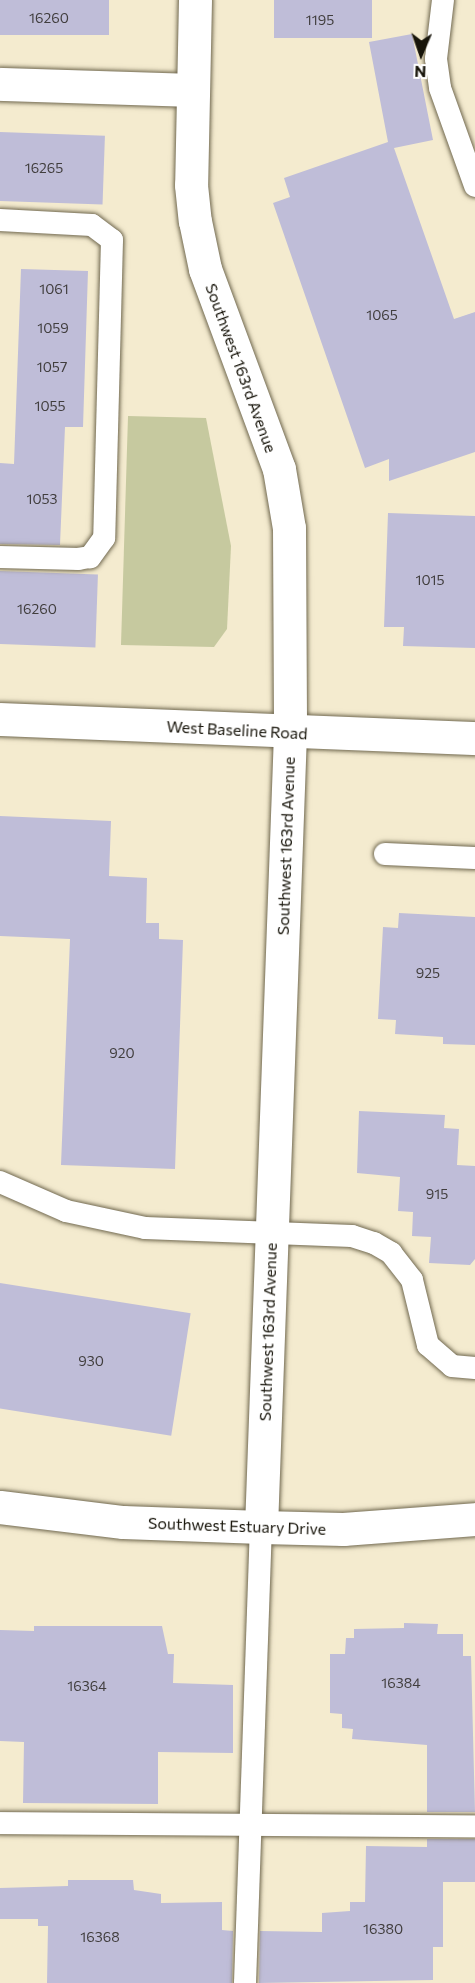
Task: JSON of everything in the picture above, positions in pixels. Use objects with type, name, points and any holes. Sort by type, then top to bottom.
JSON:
[{"type":"street","name":"Southwest 163rd Avenue","points":[[195,0],[191,186],[205,269],[279,469],[289,528],[290,733],[261,1527]]},
{"type":"street","points":[[0,84],[192,90]]},
{"type":"street","name":"West Baseline Road","points":[[0,719],[290,733],[475,738]]},
{"type":"street","name":"Southwest Estuary Drive","points":[[0,1507],[123,1522],[261,1527],[343,1529],[475,1519]]},
{"type":"lane","points":[[443,0],[436,59],[440,88],[475,186]]},
{"type":"lane","points":[[0,220],[92,225],[112,240],[104,538],[90,557],[78,559],[0,557]]},
{"type":"lane","points":[[385,854],[475,858]]},
{"type":"lane","points":[[0,1182],[66,1211],[145,1228],[352,1236],[391,1253],[412,1280],[428,1345],[452,1366],[475,1368]]},
{"type":"lane","points":[[244,1983],[261,1527]]},
{"type":"lane","points":[[0,1823],[249,1822],[475,1826]]},
{"type":"green space","points":[[128,416],[206,418],[231,546],[227,629],[214,647],[121,645]]},
{"type":"building","points":[[0,0],[109,0],[109,35],[0,35]]},
{"type":"building","points":[[274,0],[372,0],[372,38],[274,38]]},
{"type":"building","points":[[412,34],[433,140],[394,148],[454,319],[475,312],[475,452],[389,481],[389,459],[365,468],[273,203],[290,197],[284,178],[388,142],[369,42]]},
{"type":"building","points":[[0,132],[105,136],[103,205],[0,201]]},
{"type":"building","points":[[21,269],[88,271],[83,427],[65,427],[60,545],[0,544],[0,463],[14,464]]},
{"type":"building","points":[[388,513],[475,516],[475,648],[403,646],[404,627],[384,627]]},
{"type":"building","points":[[0,571],[98,574],[95,647],[0,644]]},
{"type":"building","points":[[0,816],[111,821],[109,876],[147,878],[146,923],[159,923],[159,939],[183,940],[175,1169],[61,1165],[70,939],[0,936]]},
{"type":"building","points":[[399,913],[475,917],[475,1045],[443,1044],[443,1037],[395,1034],[396,1020],[378,1019],[383,927],[398,928]]},
{"type":"building","points":[[359,1111],[445,1115],[444,1128],[459,1129],[457,1165],[475,1166],[475,1259],[470,1265],[429,1263],[431,1237],[412,1236],[413,1212],[398,1211],[400,1177],[357,1173]]},
{"type":"building","points":[[0,1283],[191,1313],[171,1436],[0,1409]]},
{"type":"building","points":[[404,1623],[438,1624],[437,1634],[463,1634],[463,1656],[471,1656],[475,1812],[427,1812],[427,1745],[352,1739],[353,1729],[342,1728],[342,1714],[330,1713],[330,1654],[345,1654],[346,1638],[354,1638],[354,1629],[404,1628]]},
{"type":"building","points":[[34,1626],[162,1626],[168,1654],[174,1654],[173,1683],[233,1685],[233,1753],[158,1752],[158,1804],[23,1803],[24,1742],[0,1741],[0,1630],[34,1631]]},
{"type":"building","points":[[427,1839],[475,1839],[475,1882],[443,1882],[443,1947],[433,1947],[433,1980],[259,1983],[260,1931],[322,1932],[322,1913],[350,1911],[350,1902],[365,1902],[366,1846],[427,1847]]},
{"type":"building","points":[[68,1880],[133,1880],[134,1890],[161,1894],[161,1903],[222,1902],[222,1930],[233,1931],[232,1983],[47,1983],[48,1926],[38,1926],[38,1919],[0,1919],[0,1888],[68,1886]]}]
